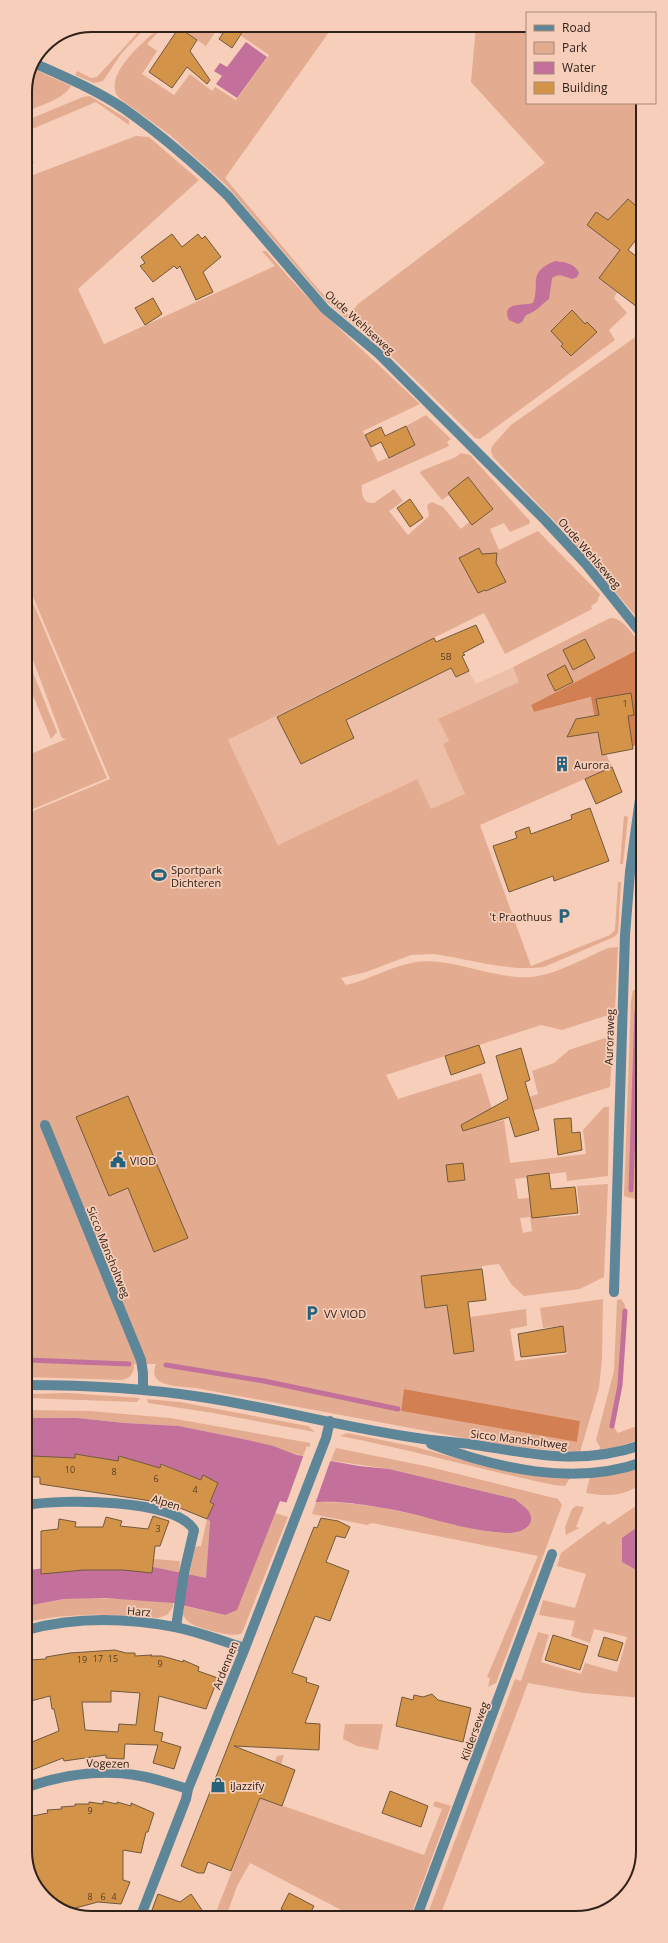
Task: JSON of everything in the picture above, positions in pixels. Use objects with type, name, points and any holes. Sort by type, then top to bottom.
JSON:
[{"type":"street","name":"Oude Wehlseweg","points":[[39,65],[90,89],[122,108],[188,159],[212,180],[228,196],[325,309],[379,354],[545,520],[585,563],[636,626]]},
{"type":"street","name":"Auroraweg","points":[[614,1292],[625,935],[630,872],[636,828]]},
{"type":"street","name":"Sicco Mansholtweg","points":[[45,1125],[141,1360],[143,1389]]},
{"type":"street","name":"Sicco Mansholtweg","points":[[32,1385],[73,1385],[143,1389],[202,1397],[416,1438],[566,1458],[610,1454],[636,1447]]},
{"type":"street","name":"Ardennen","points":[[143,1911],[186,1799],[188,1789],[246,1648],[322,1451],[330,1421]]},
{"type":"street","name":"Sicco Mansholtweg","points":[[416,1438],[465,1456],[498,1465],[544,1472],[591,1473],[615,1470],[636,1464]]},
{"type":"street","name":"Alpen","points":[[32,1504],[64,1501],[92,1501],[144,1508],[174,1516],[190,1523],[194,1530],[184,1573],[176,1627]]},
{"type":"street","name":"Kilderseweg","points":[[419,1911],[552,1554]]},
{"type":"street","name":"Harz","points":[[32,1629],[63,1623],[89,1621],[130,1621],[176,1627],[246,1648]]},
{"type":"street","name":"Vogezen","points":[[32,1786],[71,1775],[122,1773],[146,1777],[188,1789]]},
{"type":"shaded area","points":[[434,638],[456,677],[469,671],[476,684],[513,667],[520,682],[438,719],[449,741],[444,744],[466,794],[431,810],[417,779],[278,845],[228,740]]},
{"type":"shaded area","points":[[636,651],[636,746],[633,746],[631,736],[618,738],[597,730],[591,697],[534,712],[531,705]]},
{"type":"shaded area","points":[[404,1389],[580,1421],[577,1442],[401,1411]]},
{"type":"green space","points":[[138,32],[141,32],[121,54],[103,81],[94,83],[75,75],[77,71],[91,78],[97,77]]},
{"type":"green space","points":[[155,32],[158,32],[147,44],[157,51],[142,74],[174,95],[190,74],[212,91],[215,87],[236,100],[269,55],[240,35],[242,32],[329,32],[225,178],[318,289],[331,302],[349,315],[358,304],[545,163],[471,82],[475,32],[526,32],[526,104],[636,104],[636,242],[631,238],[599,278],[617,292],[614,298],[627,313],[609,330],[615,340],[480,439],[475,438],[394,359],[326,301],[226,185],[170,135],[119,98],[115,90],[115,80],[119,70],[134,51]]},
{"type":"green space","points":[[185,32],[215,32],[206,46]]},
{"type":"green space","points":[[37,70],[71,86],[63,95],[51,102],[32,109],[33,81]]},
{"type":"green space","points":[[90,96],[129,120],[129,125],[96,102],[32,129],[32,118],[83,97]]},
{"type":"green space","name":"Sportpark Dichteren","points":[[136,136],[149,137],[199,180],[78,289],[104,344],[275,266],[262,251],[266,251],[321,311],[420,404],[363,431],[378,462],[415,445],[406,426],[426,415],[451,439],[447,442],[449,446],[362,485],[362,495],[365,500],[370,503],[374,503],[394,489],[403,501],[389,511],[408,535],[429,516],[427,505],[432,502],[443,507],[461,529],[470,521],[449,495],[442,500],[420,473],[421,471],[456,457],[461,453],[470,455],[530,521],[529,524],[510,532],[504,523],[490,529],[499,550],[538,531],[600,594],[597,602],[591,606],[592,609],[505,654],[484,613],[228,740],[278,845],[417,779],[431,809],[465,794],[443,744],[449,741],[438,719],[519,682],[513,667],[610,618],[624,624],[636,638],[636,651],[531,705],[534,712],[592,697],[602,755],[606,754],[612,767],[480,825],[531,966],[610,935],[615,930],[618,882],[621,882],[618,933],[614,937],[544,967],[518,968],[434,954],[411,955],[366,972],[341,978],[346,985],[364,980],[390,969],[416,962],[430,961],[459,965],[517,977],[540,976],[570,966],[608,948],[618,947],[615,1009],[611,1014],[562,1030],[541,1025],[386,1075],[398,1099],[481,1073],[496,1122],[504,1120],[510,1163],[586,1154],[583,1130],[604,1107],[609,1107],[608,1176],[567,1181],[566,1172],[515,1179],[518,1199],[545,1196],[548,1218],[580,1215],[577,1186],[608,1184],[604,1277],[580,1289],[524,1296],[511,1284],[499,1264],[482,1266],[482,1269],[422,1276],[447,1305],[454,1353],[474,1351],[470,1317],[526,1309],[527,1326],[510,1329],[515,1361],[567,1354],[563,1326],[543,1328],[540,1308],[603,1299],[602,1360],[599,1388],[580,1452],[507,1446],[196,1388],[174,1386],[160,1382],[156,1378],[154,1372],[156,1364],[134,1364],[131,1375],[122,1380],[32,1377],[32,812],[110,779],[32,594],[32,175]],"holes":[[[530,1217],[532,1231],[523,1233],[520,1218]],[[404,1389],[580,1421],[577,1442],[401,1411]]]},
{"type":"green space","points":[[636,337],[636,616],[564,531],[493,457],[491,450],[493,445],[511,425]]},
{"type":"green space","name":"Sportpark Dichteren","points":[[32,600],[107,778],[32,809],[32,753],[66,739],[62,738],[32,657]]},
{"type":"green space","points":[[32,670],[57,732],[51,739],[32,693]]},
{"type":"green space","points":[[624,816],[628,817],[623,864],[620,864]]},
{"type":"green space","points":[[633,990],[636,990],[635,1199],[624,1196],[631,1001]]},
{"type":"green space","points":[[605,1038],[613,1042],[610,1087],[519,1115],[515,1102],[538,1094],[532,1071],[554,1063],[569,1050]]},
{"type":"green space","points":[[621,1299],[625,1305],[624,1344],[620,1385],[613,1426],[618,1433],[636,1426],[636,1442],[599,1451],[600,1447],[596,1440],[614,1371],[617,1300]]},
{"type":"green space","points":[[68,1393],[140,1398],[137,1402],[32,1398],[32,1394]]},
{"type":"green space","points":[[147,1399],[180,1402],[308,1426],[315,1432],[213,1413],[148,1403]]},
{"type":"green space","points":[[32,1410],[90,1411],[170,1418],[310,1443],[310,1447],[307,1446],[303,1456],[248,1440],[179,1426],[125,1423],[77,1418],[32,1418]]},
{"type":"green space","points":[[347,1433],[416,1447],[495,1469],[527,1475],[570,1478],[565,1486],[554,1485],[394,1447],[340,1436]]},
{"type":"green space","points":[[336,1448],[430,1467],[558,1499],[562,1505],[496,1683],[488,1687],[490,1678],[487,1677],[538,1556],[372,1523],[367,1525],[312,1514],[316,1502],[346,1503],[390,1509],[476,1529],[508,1533],[518,1532],[515,1499],[389,1469],[334,1461],[331,1460]]},
{"type":"green space","points":[[636,1467],[636,1487],[630,1491],[609,1495],[586,1493],[590,1477]]},
{"type":"green space","points":[[271,1490],[286,1502],[280,1501],[275,1513],[288,1517],[242,1633],[232,1635],[225,1634],[201,1628],[190,1623],[183,1615],[184,1606],[225,1615]]},
{"type":"green space","points":[[576,1506],[584,1507],[576,1527],[579,1528],[566,1535],[565,1527],[572,1509]]},
{"type":"green space","points":[[636,1506],[636,1528],[622,1539],[622,1562],[636,1570],[636,1697],[584,1693],[528,1683],[442,1911],[429,1911],[515,1679],[521,1681],[538,1632],[549,1635],[541,1662],[581,1674],[585,1663],[617,1672],[627,1637],[594,1629],[590,1643],[571,1636],[575,1621],[539,1615],[543,1600],[575,1608],[586,1574],[557,1566],[561,1553],[604,1521],[608,1525]]},
{"type":"green space","points":[[207,1519],[210,1520],[206,1579],[189,1575],[195,1547],[201,1546]]},
{"type":"green space","points":[[154,1559],[180,1561],[179,1573],[153,1567]]},
{"type":"green space","points":[[64,1599],[130,1599],[173,1603],[173,1607],[167,1615],[158,1618],[76,1615],[32,1621],[32,1605]]},
{"type":"green space","points":[[345,1724],[383,1724],[378,1750],[357,1746],[343,1739]]},
{"type":"green space","points":[[284,1755],[278,1775],[275,1803],[424,1855],[442,1809],[433,1806],[435,1801],[451,1806],[412,1911],[343,1911],[250,1863],[237,1886],[228,1911],[216,1911],[277,1756]]},
{"type":"water","points":[[246,42],[267,57],[237,98],[216,84],[222,76],[214,71],[220,63],[227,67]]},
{"type":"water","points":[[555,261],[575,267],[579,273],[577,277],[573,279],[560,275],[555,276],[552,278],[549,299],[536,310],[526,315],[522,322],[518,324],[509,320],[507,314],[511,307],[533,303],[537,274],[546,265]]},
{"type":"water","points":[[32,1418],[77,1418],[125,1423],[179,1426],[273,1446],[297,1455],[359,1466],[389,1469],[515,1499],[529,1512],[531,1521],[526,1528],[518,1532],[490,1532],[410,1513],[363,1505],[334,1502],[294,1503],[280,1501],[237,1610],[225,1615],[173,1603],[105,1598],[64,1599],[32,1605],[32,1570],[53,1567],[54,1573],[71,1571],[70,1565],[95,1570],[111,1570],[112,1564],[136,1571],[152,1573],[153,1567],[206,1578],[210,1521],[207,1519],[214,1504],[210,1502],[218,1483],[203,1476],[201,1480],[162,1464],[160,1468],[119,1456],[118,1461],[76,1454],[75,1458],[32,1456]]},
{"type":"water","points":[[636,1528],[636,1570],[622,1562],[622,1538]]},
{"type":"pier","points":[[304,1454],[331,1459],[315,1504],[290,1506],[286,1504]]},
{"type":"building","points":[[176,32],[185,32],[197,40],[190,51],[210,80],[207,84],[187,67],[172,88],[149,72]]},
{"type":"building","points":[[224,32],[242,32],[232,48],[219,39]]},
{"type":"building","points":[[628,199],[636,206],[636,240],[628,250],[636,256],[636,306],[599,278],[620,250],[587,225],[596,212],[608,220]]},
{"type":"building","points":[[172,234],[182,247],[198,234],[202,239],[205,236],[221,257],[203,272],[213,292],[196,300],[180,266],[177,269],[174,266],[153,282],[140,266],[145,263],[141,257]]},
{"type":"building","points":[[153,298],[162,314],[145,325],[135,308]]},
{"type":"building","points":[[572,310],[585,324],[587,322],[597,332],[571,356],[561,346],[563,344],[551,331]]},
{"type":"building","points":[[406,426],[415,445],[389,458],[381,442],[371,447],[365,435],[381,427],[385,436]]},
{"type":"building","points":[[468,477],[493,509],[472,525],[448,493]]},
{"type":"building","points":[[410,499],[423,518],[410,527],[397,508]]},
{"type":"building","points":[[479,548],[482,554],[497,553],[496,563],[506,582],[478,593],[459,558]]},
{"type":"building","points":[[476,625],[484,642],[463,653],[465,655],[462,656],[469,671],[456,677],[451,668],[346,720],[354,738],[301,764],[277,717],[434,638],[436,642]]},
{"type":"building","points":[[585,639],[595,658],[573,670],[563,650]]},
{"type":"building","points":[[565,665],[573,682],[555,691],[547,675]]},
{"type":"building","points":[[631,693],[634,715],[628,716],[633,749],[602,755],[598,732],[567,737],[576,719],[599,715],[596,699]]},
{"type":"building","points":[[612,767],[622,792],[596,804],[585,779]]},
{"type":"building","points":[[590,808],[609,861],[554,881],[553,876],[509,892],[493,846],[517,838],[515,832],[529,827],[531,834],[572,819],[571,815]]},
{"type":"building","points":[[479,1045],[485,1063],[451,1075],[445,1056]]},
{"type":"building","points":[[521,1048],[530,1080],[525,1082],[539,1130],[515,1137],[509,1117],[463,1131],[461,1125],[508,1099],[496,1056]]},
{"type":"building","points":[[128,1096],[188,1238],[154,1252],[128,1188],[109,1196],[76,1117]]},
{"type":"building","points":[[571,1118],[572,1133],[580,1132],[582,1150],[558,1155],[554,1119]]},
{"type":"building","points":[[463,1163],[465,1180],[448,1182],[446,1165]]},
{"type":"building","points":[[549,1173],[551,1189],[575,1187],[578,1213],[532,1218],[527,1176]]},
{"type":"building","points":[[482,1269],[486,1300],[468,1302],[474,1351],[454,1354],[447,1305],[425,1308],[421,1276]]},
{"type":"building","points":[[563,1326],[566,1352],[521,1357],[518,1334]]},
{"type":"building","points":[[75,1454],[118,1461],[119,1456],[160,1468],[161,1464],[201,1480],[203,1475],[218,1483],[210,1502],[214,1504],[207,1519],[175,1506],[174,1509],[157,1503],[158,1502],[40,1484],[40,1477],[32,1477],[32,1456],[75,1458]]},
{"type":"building","points":[[153,1516],[169,1521],[160,1546],[155,1546],[152,1573],[123,1570],[84,1570],[41,1574],[41,1531],[58,1529],[59,1519],[76,1522],[75,1527],[103,1527],[106,1517],[122,1521],[120,1526],[148,1529]]},
{"type":"building","points":[[321,1518],[338,1521],[350,1527],[345,1538],[336,1536],[326,1562],[349,1571],[330,1621],[315,1616],[292,1673],[307,1678],[306,1682],[319,1686],[305,1723],[320,1724],[319,1750],[234,1746],[295,1770],[282,1806],[260,1798],[231,1871],[208,1862],[204,1873],[198,1873],[181,1866],[314,1527],[317,1528]]},
{"type":"building","points":[[553,1635],[588,1646],[580,1670],[545,1660]]},
{"type":"building","points":[[604,1637],[623,1643],[617,1661],[598,1656]]},
{"type":"building","points":[[115,1650],[126,1653],[135,1653],[135,1656],[152,1655],[151,1656],[162,1656],[183,1662],[183,1660],[199,1667],[198,1671],[218,1678],[206,1709],[159,1696],[154,1731],[163,1733],[161,1741],[181,1747],[174,1769],[153,1763],[158,1745],[125,1744],[124,1759],[106,1758],[106,1755],[64,1761],[63,1758],[32,1770],[32,1742],[59,1731],[54,1709],[52,1709],[50,1696],[32,1701],[32,1660],[46,1659],[46,1657],[70,1653]],"holes":[[[111,1691],[140,1693],[136,1725],[119,1724],[118,1732],[85,1730],[82,1702],[111,1702]]]},
{"type":"building","points":[[432,1694],[438,1700],[471,1708],[463,1742],[396,1726],[402,1697],[413,1700],[414,1695],[423,1697]]},
{"type":"building","points":[[390,1791],[428,1806],[421,1827],[382,1813]]},
{"type":"building","points":[[103,1801],[117,1804],[117,1802],[131,1806],[131,1803],[154,1813],[148,1832],[146,1832],[141,1853],[123,1850],[123,1880],[130,1882],[121,1904],[98,1902],[73,1908],[56,1899],[42,1884],[38,1877],[34,1866],[32,1851],[32,1816],[48,1813],[47,1810],[75,1806],[75,1804],[89,1804],[89,1802],[103,1804]]},
{"type":"building","points":[[289,1893],[314,1906],[311,1911],[285,1911],[281,1909]]},
{"type":"building","points":[[158,1894],[180,1902],[191,1894],[202,1910],[200,1911],[152,1911]]},
{"type":"waterway","points":[[631,1190],[636,1041]]},
{"type":"waterway","points":[[612,1426],[620,1385],[625,1311]]},
{"type":"waterway","points":[[32,1360],[129,1364]]},
{"type":"waterway","points":[[166,1365],[264,1381],[398,1409]]},
{"type":"place","name":"Aurora","points":[[562,764]]},
{"type":"place","name":"Sportpark Dichteren","points":[[159,875]]},
{"type":"place","name":"'t Praothuus","points":[[564,916]]},
{"type":"place","name":"VIOD","points":[[118,1160]]},
{"type":"place","name":"VV VIOD","points":[[312,1313]]},
{"type":"place","name":"iJazzify","points":[[218,1785]]}]
